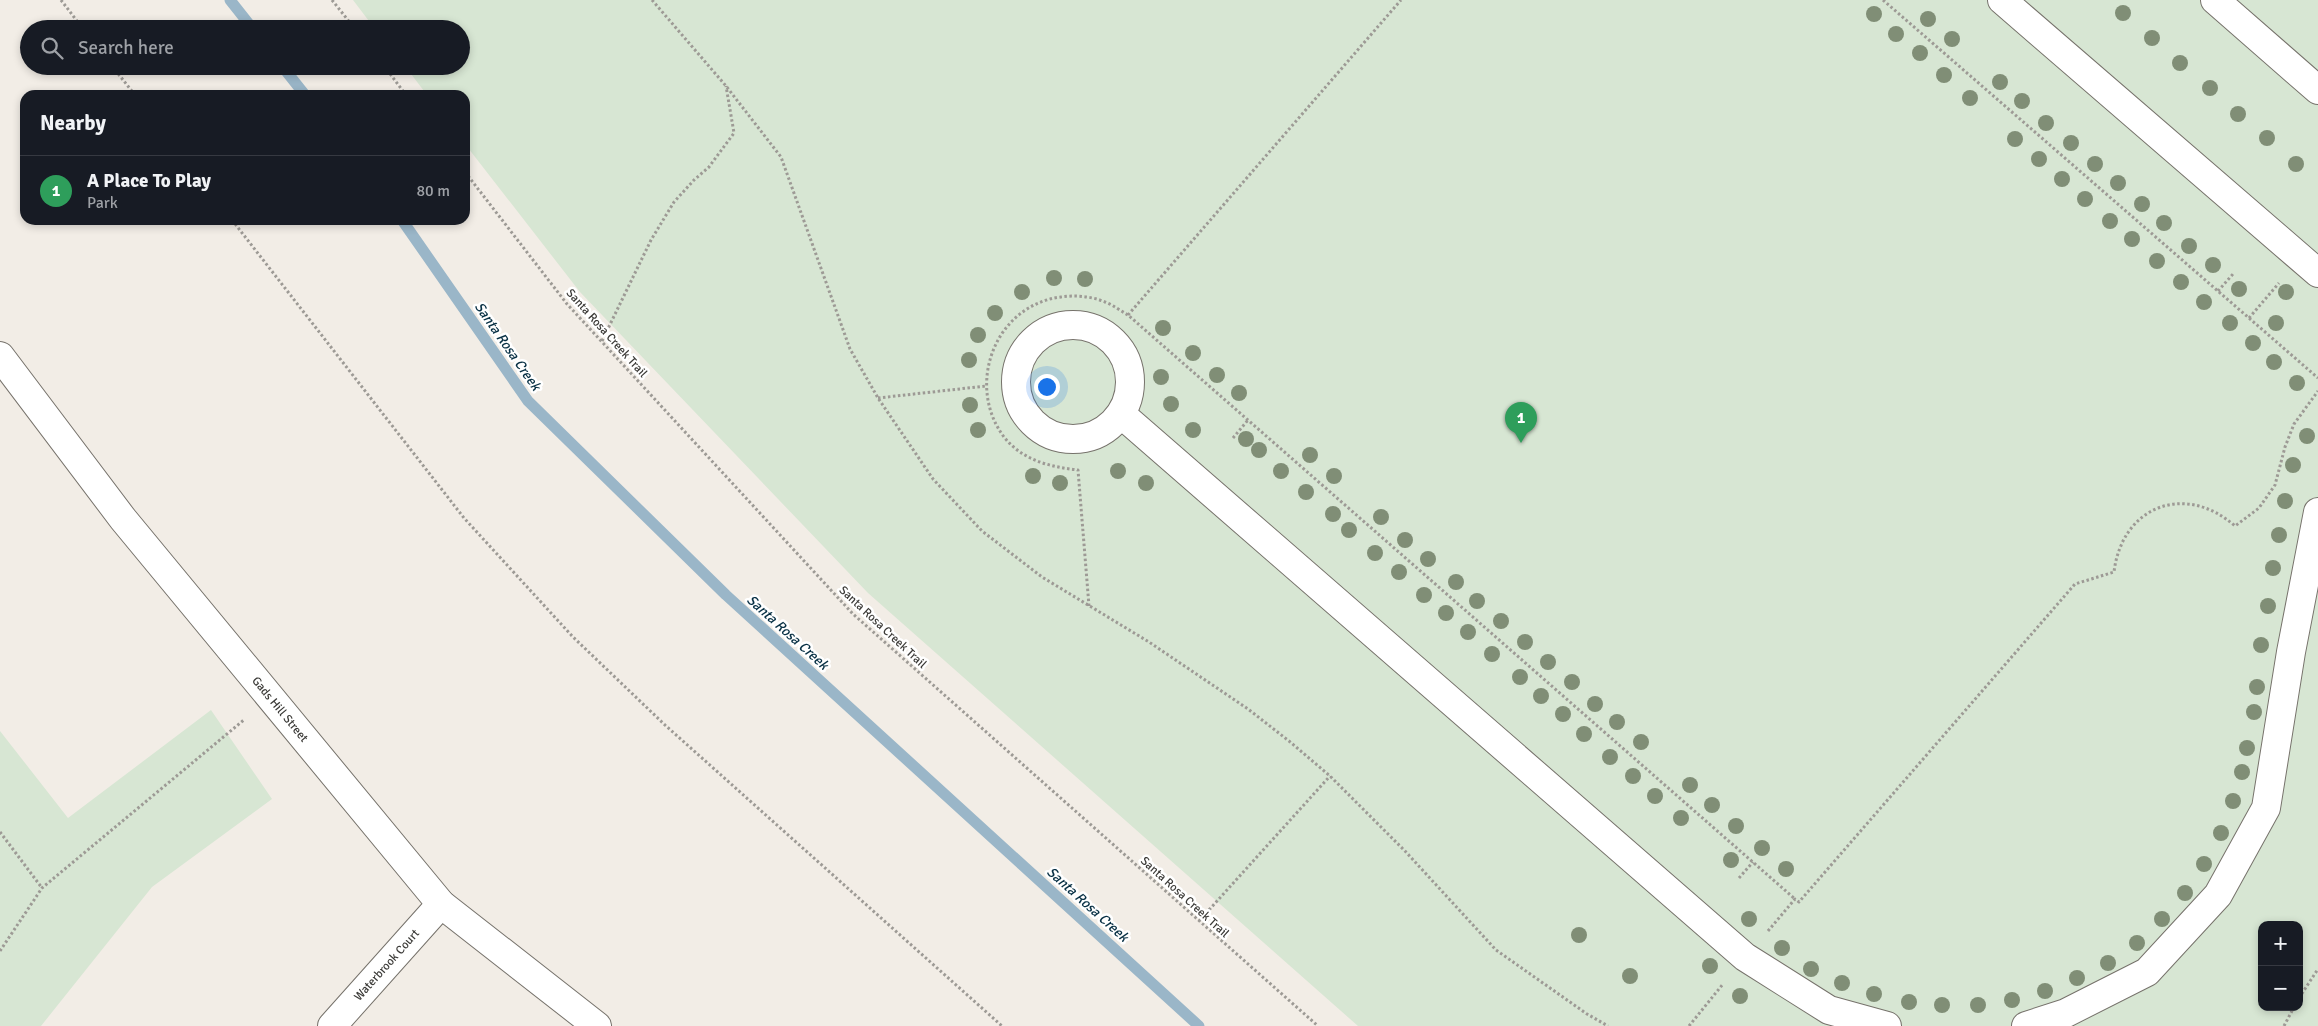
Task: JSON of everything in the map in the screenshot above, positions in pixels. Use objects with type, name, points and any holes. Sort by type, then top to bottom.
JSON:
[{"type":"street","points":[[2002,0],[2318,273]]},
{"type":"street","points":[[2215,0],[2318,90]]},
{"type":"street","points":[[1068,325],[1084,326],[1099,331],[1112,340],[1122,353],[1128,368],[1130,384],[1127,400],[1121,414],[1108,427],[1092,436],[1075,439],[1057,437],[1040,429],[1027,417],[1019,400],[1015,382],[1018,365],[1026,348],[1039,336],[1053,328],[1068,325]]},
{"type":"street","name":"Gads Hill Street","points":[[0,356],[123,519],[441,904],[597,1026]]},
{"type":"street","points":[[1121,414],[1745,957],[1829,1010],[1886,1026]]},
{"type":"street","points":[[2026,1026],[2066,1013],[2147,972],[2218,895],[2266,808],[2291,652],[2318,512]]},
{"type":"street","name":"Waterbrook Court","points":[[332,1026],[441,904]]},
{"type":"path","points":[[61,0],[76,20]]},
{"type":"path","points":[[332,0],[348,20]]},
{"type":"path","points":[[652,0],[726,86],[781,157],[850,349],[878,398],[933,479],[982,531],[1042,577],[1149,642],[1248,709],[1330,776],[1405,851],[1496,950],[1587,1014],[1608,1026]]},
{"type":"path","points":[[1128,315],[1401,0]]},
{"type":"path","points":[[1883,0],[2318,378]]},
{"type":"path","points":[[119,75],[131,90]]},
{"type":"path","points":[[391,75],[402,90]]},
{"type":"path","points":[[602,342],[651,240],[674,202],[709,167],[734,133],[726,86]]},
{"type":"path","name":"Santa Rosa Creek Trail","points":[[470,178],[567,304],[853,614],[1318,1026]]},
{"type":"path","points":[[236,225],[464,518],[573,637],[666,725],[1002,1026]]},
{"type":"path","points":[[2218,291],[2233,274]]},
{"type":"path","points":[[878,398],[986,386]]},
{"type":"path","points":[[1767,931],[1795,899],[1799,902],[2075,584],[2114,572],[2116,554],[2124,537],[2136,522],[2150,511],[2168,505],[2186,503],[2204,506],[2221,514],[2235,526],[2259,508],[2275,485],[2285,447],[2294,424],[2318,391]]},
{"type":"path","points":[[1233,438],[1248,420]]},
{"type":"path","points":[[0,950],[42,888],[271,697]]},
{"type":"path","points":[[1199,921],[1330,776]]},
{"type":"path","points":[[0,832],[42,888]]},
{"type":"path","points":[[1738,878],[1753,862]]},
{"type":"path","points":[[2303,992],[2318,968]]},
{"type":"path","points":[[1689,1026],[1727,979]]},
{"type":"path","points":[[2284,1026],[2292,1011]]},
{"type":"green space","points":[[353,0],[2318,0],[2318,1026],[1358,1026],[868,593],[580,292],[470,150],[470,90],[423,90],[412,75],[470,75],[470,20],[368,20]]},
{"type":"green space","points":[[211,710],[272,799],[152,887],[41,1026],[0,1026],[0,731],[68,818]]},
{"type":"waterway","name":"Santa Rosa Creek","points":[[230,0],[246,20]]},
{"type":"waterway","name":"Santa Rosa Creek","points":[[289,75],[301,90]]},
{"type":"waterway","name":"Santa Rosa Creek","points":[[405,225],[528,401],[726,595],[1199,1026]]},
{"type":"place","name":"A Place To Play","points":[[1521,443]]}]
